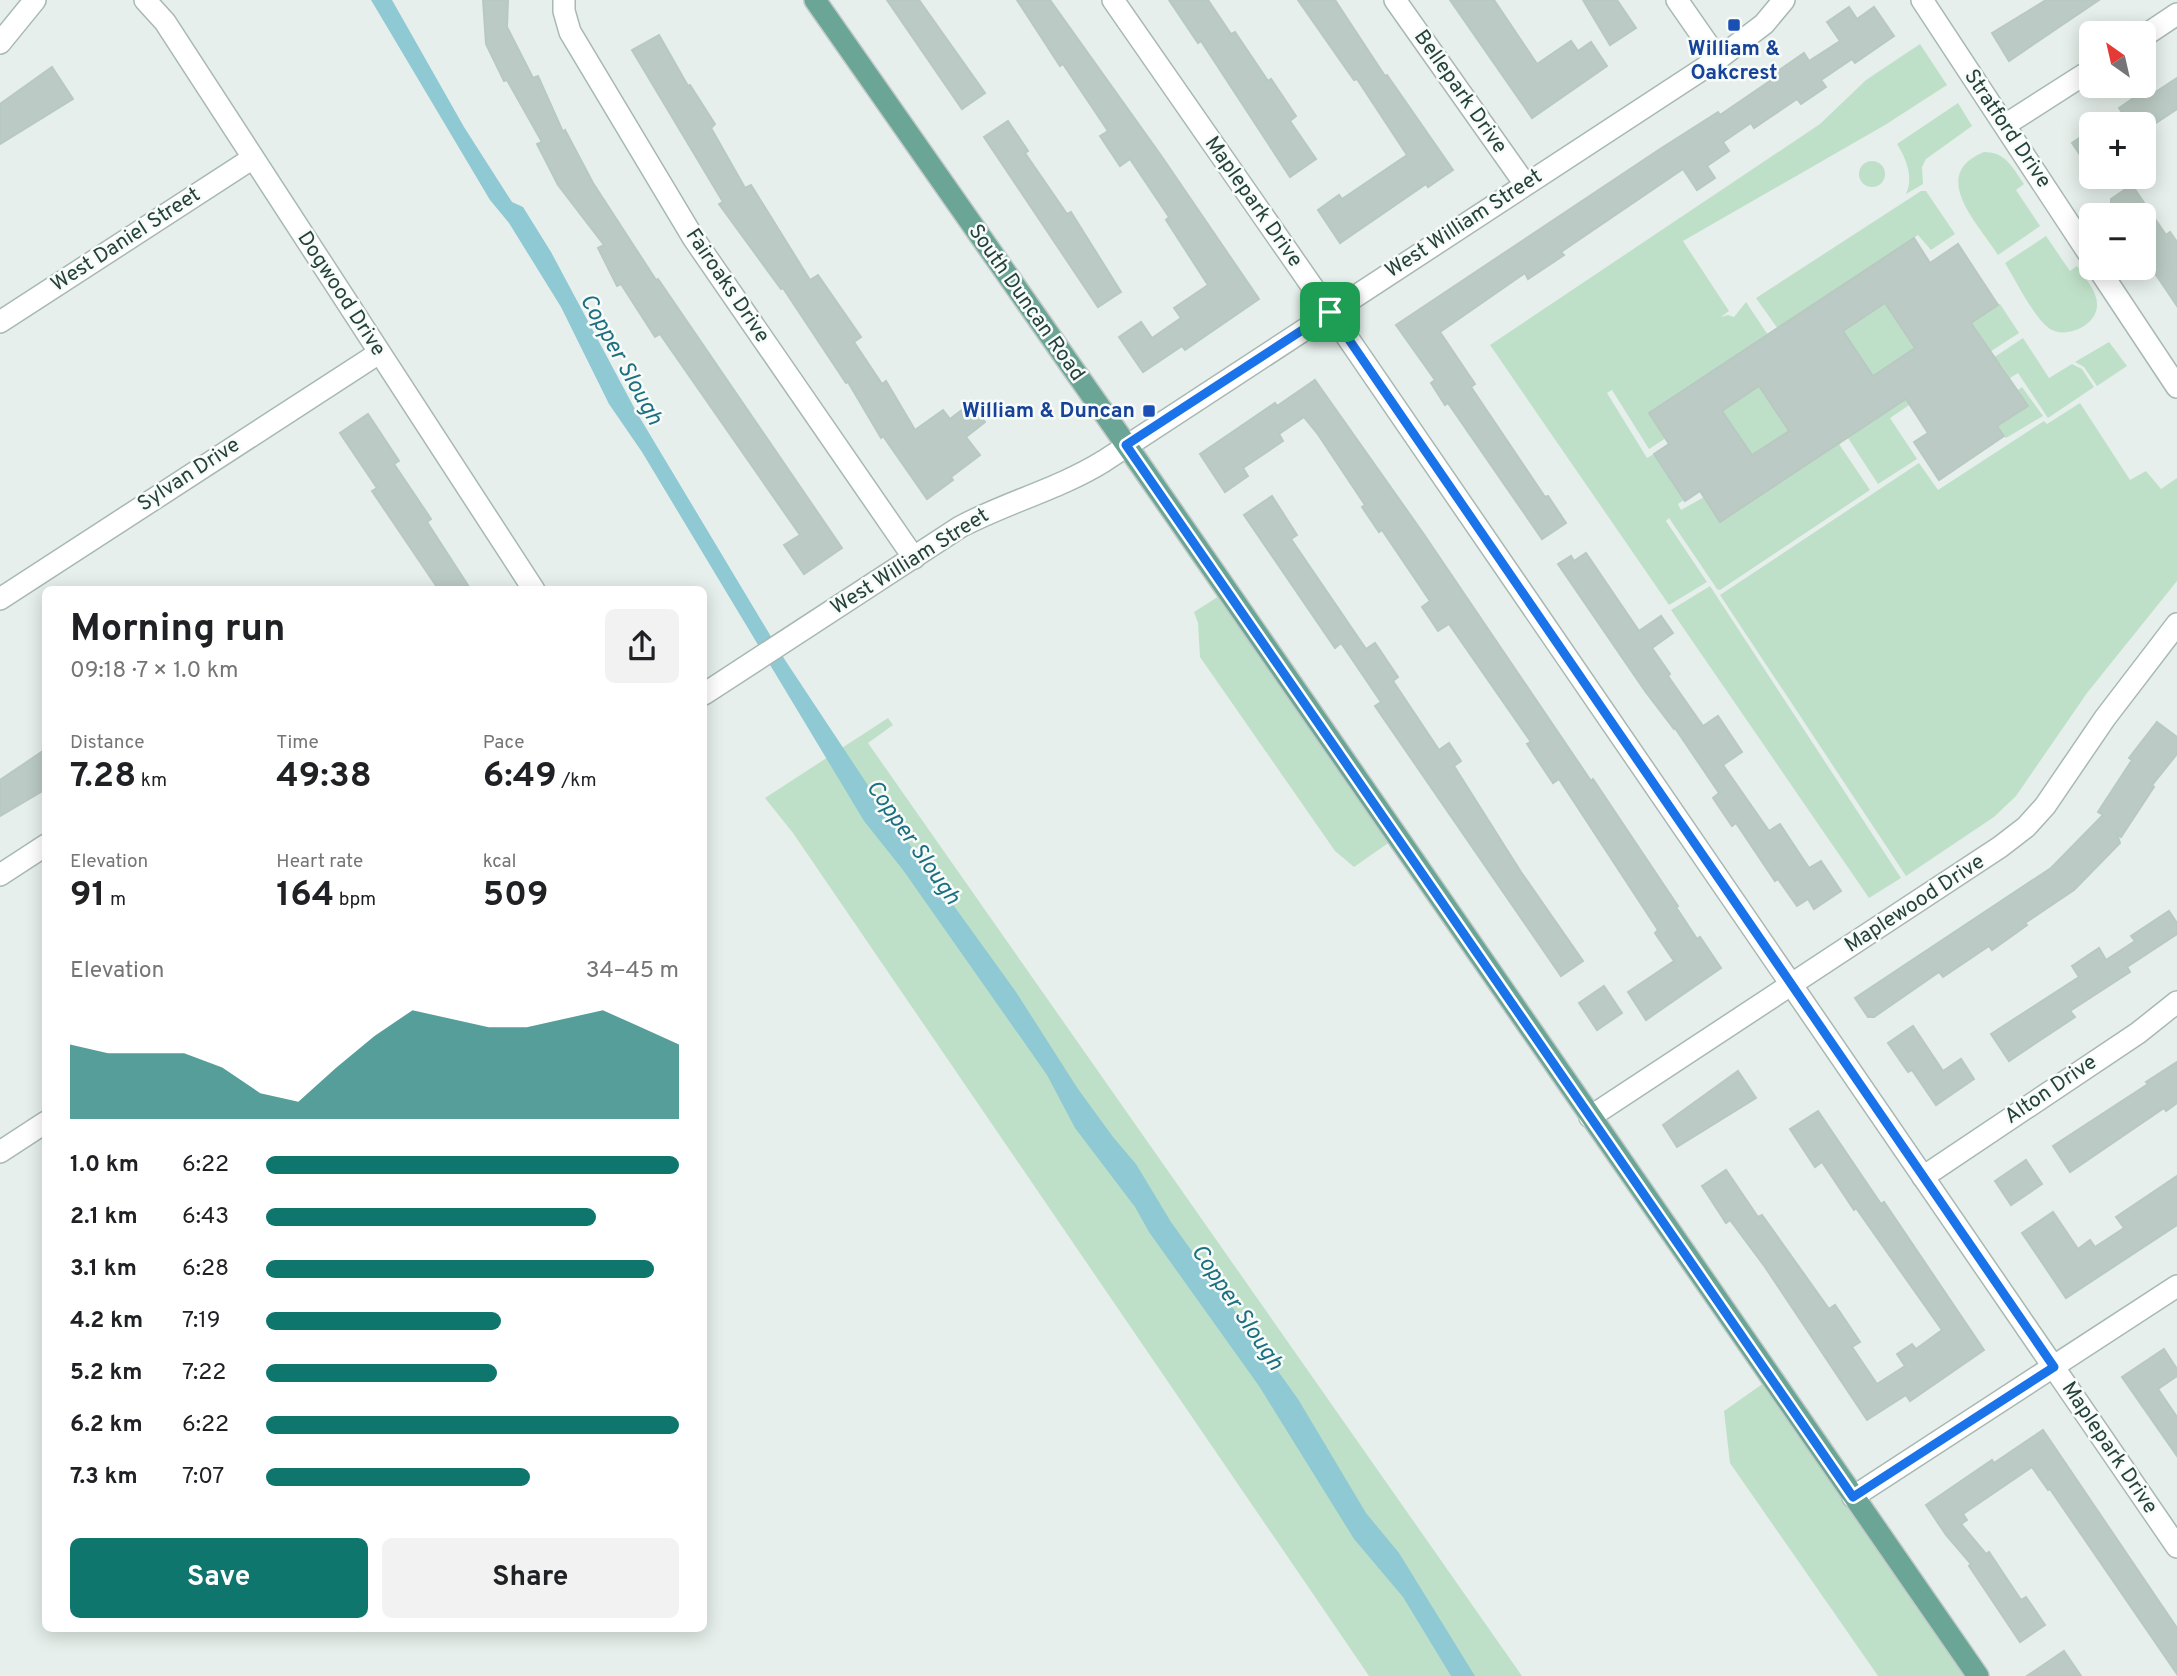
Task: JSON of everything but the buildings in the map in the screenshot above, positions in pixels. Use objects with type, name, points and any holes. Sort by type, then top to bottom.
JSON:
[{"type":"main road","name":"South Duncan Road","points":[[815,0],[1978,1676]]},
{"type":"street","points":[[0,43],[35,0]]},
{"type":"street","name":"Dogwood Drive","points":[[145,0],[165,22],[531,586]]},
{"type":"street","name":"Fairoaks Drive","points":[[564,0],[570,32],[694,239],[914,558]]},
{"type":"street","name":"Maplepark Drive","points":[[1113,0],[2177,1547]]},
{"type":"street","name":"Bellepark Drive","points":[[1395,0],[1525,184]]},
{"type":"street","points":[[1677,0],[1718,59]]},
{"type":"street","name":"West William Street","points":[[707,692],[960,527],[993,510],[1075,477],[1126,445],[1718,59],[1765,24],[1784,0]]},
{"type":"street","name":"Stratford Drive","points":[[1922,0],[2079,239]]},
{"type":"street","points":[[2156,28],[2177,14]]},
{"type":"street","points":[[2005,125],[2079,78]]},
{"type":"street","name":"West Daniel Street","points":[[0,322],[253,158]]},
{"type":"street","points":[[2106,280],[2177,387]]},
{"type":"street","name":"Sylvan Drive","points":[[0,599],[379,353]]},
{"type":"street","name":"Maplewood Drive","points":[[1590,1116],[1792,986],[2026,827],[2045,806],[2105,718],[2177,624]]},
{"type":"street","points":[[0,875],[42,848]]},
{"type":"street","name":"Alton Drive","points":[[1923,1177],[2138,1032],[2177,1002]]},
{"type":"street","points":[[0,1152],[42,1125]]},
{"type":"street","points":[[1853,1497],[2177,1286]]},
{"type":"green space","points":[[1920,44],[1947,85],[1885,125],[1683,241],[1729,311],[1721,317],[1734,317],[1746,302],[1768,335],[1666,438],[1649,449],[1612,390],[1607,393],[1647,458],[1654,454],[1684,500],[1678,504],[1681,510],[1704,497],[1721,522],[1839,444],[1870,490],[1720,590],[1669,518],[1666,521],[1707,582],[1669,605],[1490,345],[1820,124],[1866,80]]},
{"type":"green space","points":[[1958,103],[1972,126],[1926,159],[1922,167],[1923,184],[1906,194],[1908,168],[1897,144]]},
{"type":"green space","points":[[1984,152],[1998,155],[2012,166],[2024,184],[2016,190],[2040,226],[1998,255],[1970,214],[1959,186],[1960,173],[1968,162]]},
{"type":"green space","points":[[1872,161],[1881,165],[1885,174],[1881,183],[1872,187],[1863,183],[1859,174],[1863,165]]},
{"type":"green space","points":[[1921,191],[1926,191],[1955,234],[1931,250],[1918,235],[1778,329],[1756,298]]},
{"type":"green space","points":[[2046,236],[2070,271],[2077,266],[2079,280],[2087,280],[2090,285],[2097,300],[2096,312],[2087,324],[2073,331],[2052,330],[2033,310],[2005,263]]},
{"type":"green space","points":[[1885,303],[1915,348],[1873,376],[1843,331]]},
{"type":"green space","points":[[2000,304],[2019,333],[1959,372],[1971,323]]},
{"type":"green space","points":[[2023,338],[2049,378],[2072,364],[2082,369],[2094,387],[2048,418],[2018,373],[2010,378],[2000,363],[1967,385],[1963,378]]},
{"type":"green space","points":[[2109,342],[2127,366],[2097,386],[2084,367],[2075,362]]},
{"type":"green space","points":[[1945,374],[1948,379],[1890,418],[1917,459],[1878,484],[1848,438]]},
{"type":"green space","points":[[1759,386],[1789,431],[1752,455],[1722,411]]},
{"type":"green space","points":[[2022,387],[2043,416],[2006,438],[1997,426],[2028,406],[2018,390]]},
{"type":"green space","points":[[2080,403],[2130,480],[2146,471],[2161,489],[2177,478],[2177,581],[2087,693],[2016,796],[1994,817],[1906,876],[1720,595],[1919,463],[1938,490],[2044,421],[2047,424]]},
{"type":"green space","points":[[1710,586],[1901,878],[1869,898],[1671,610]]},
{"type":"green space","points":[[1227,591],[1397,837],[1354,867],[1335,851],[1200,657],[1198,623],[1194,612]]},
{"type":"green space","points":[[888,718],[893,725],[868,743],[1522,1676],[1369,1676],[793,833],[765,798]]},
{"type":"green space","points":[[1771,1378],[1978,1676],[1878,1676],[1730,1463],[1724,1411]]},
{"type":"water","points":[[371,0],[392,0],[464,127],[512,202],[523,207],[551,252],[637,413],[785,660],[879,802],[1016,992],[1078,1089],[1136,1164],[1171,1222],[1298,1399],[1366,1513],[1399,1553],[1475,1676],[1451,1676],[1403,1597],[1354,1539],[1259,1386],[1149,1232],[1135,1207],[1075,1128],[1047,1075],[903,870],[864,821],[642,452],[609,404],[561,307],[509,223],[490,200]]},
{"type":"place","name":"William & Oakcrest","points":[[1734,25]]},
{"type":"place","name":"William & Duncan","points":[[1149,411]]},
{"type":"route","points":[[1330,312],[2054,1367],[1853,1497],[1126,445],[1330,312]]},
{"type":"water label","name":"Copper Slough","points":[[620,360]]},
{"type":"water label","name":"Copper Slough","points":[[912,843]]},
{"type":"water label","name":"Copper Slough","points":[[1236,1308]]}]
